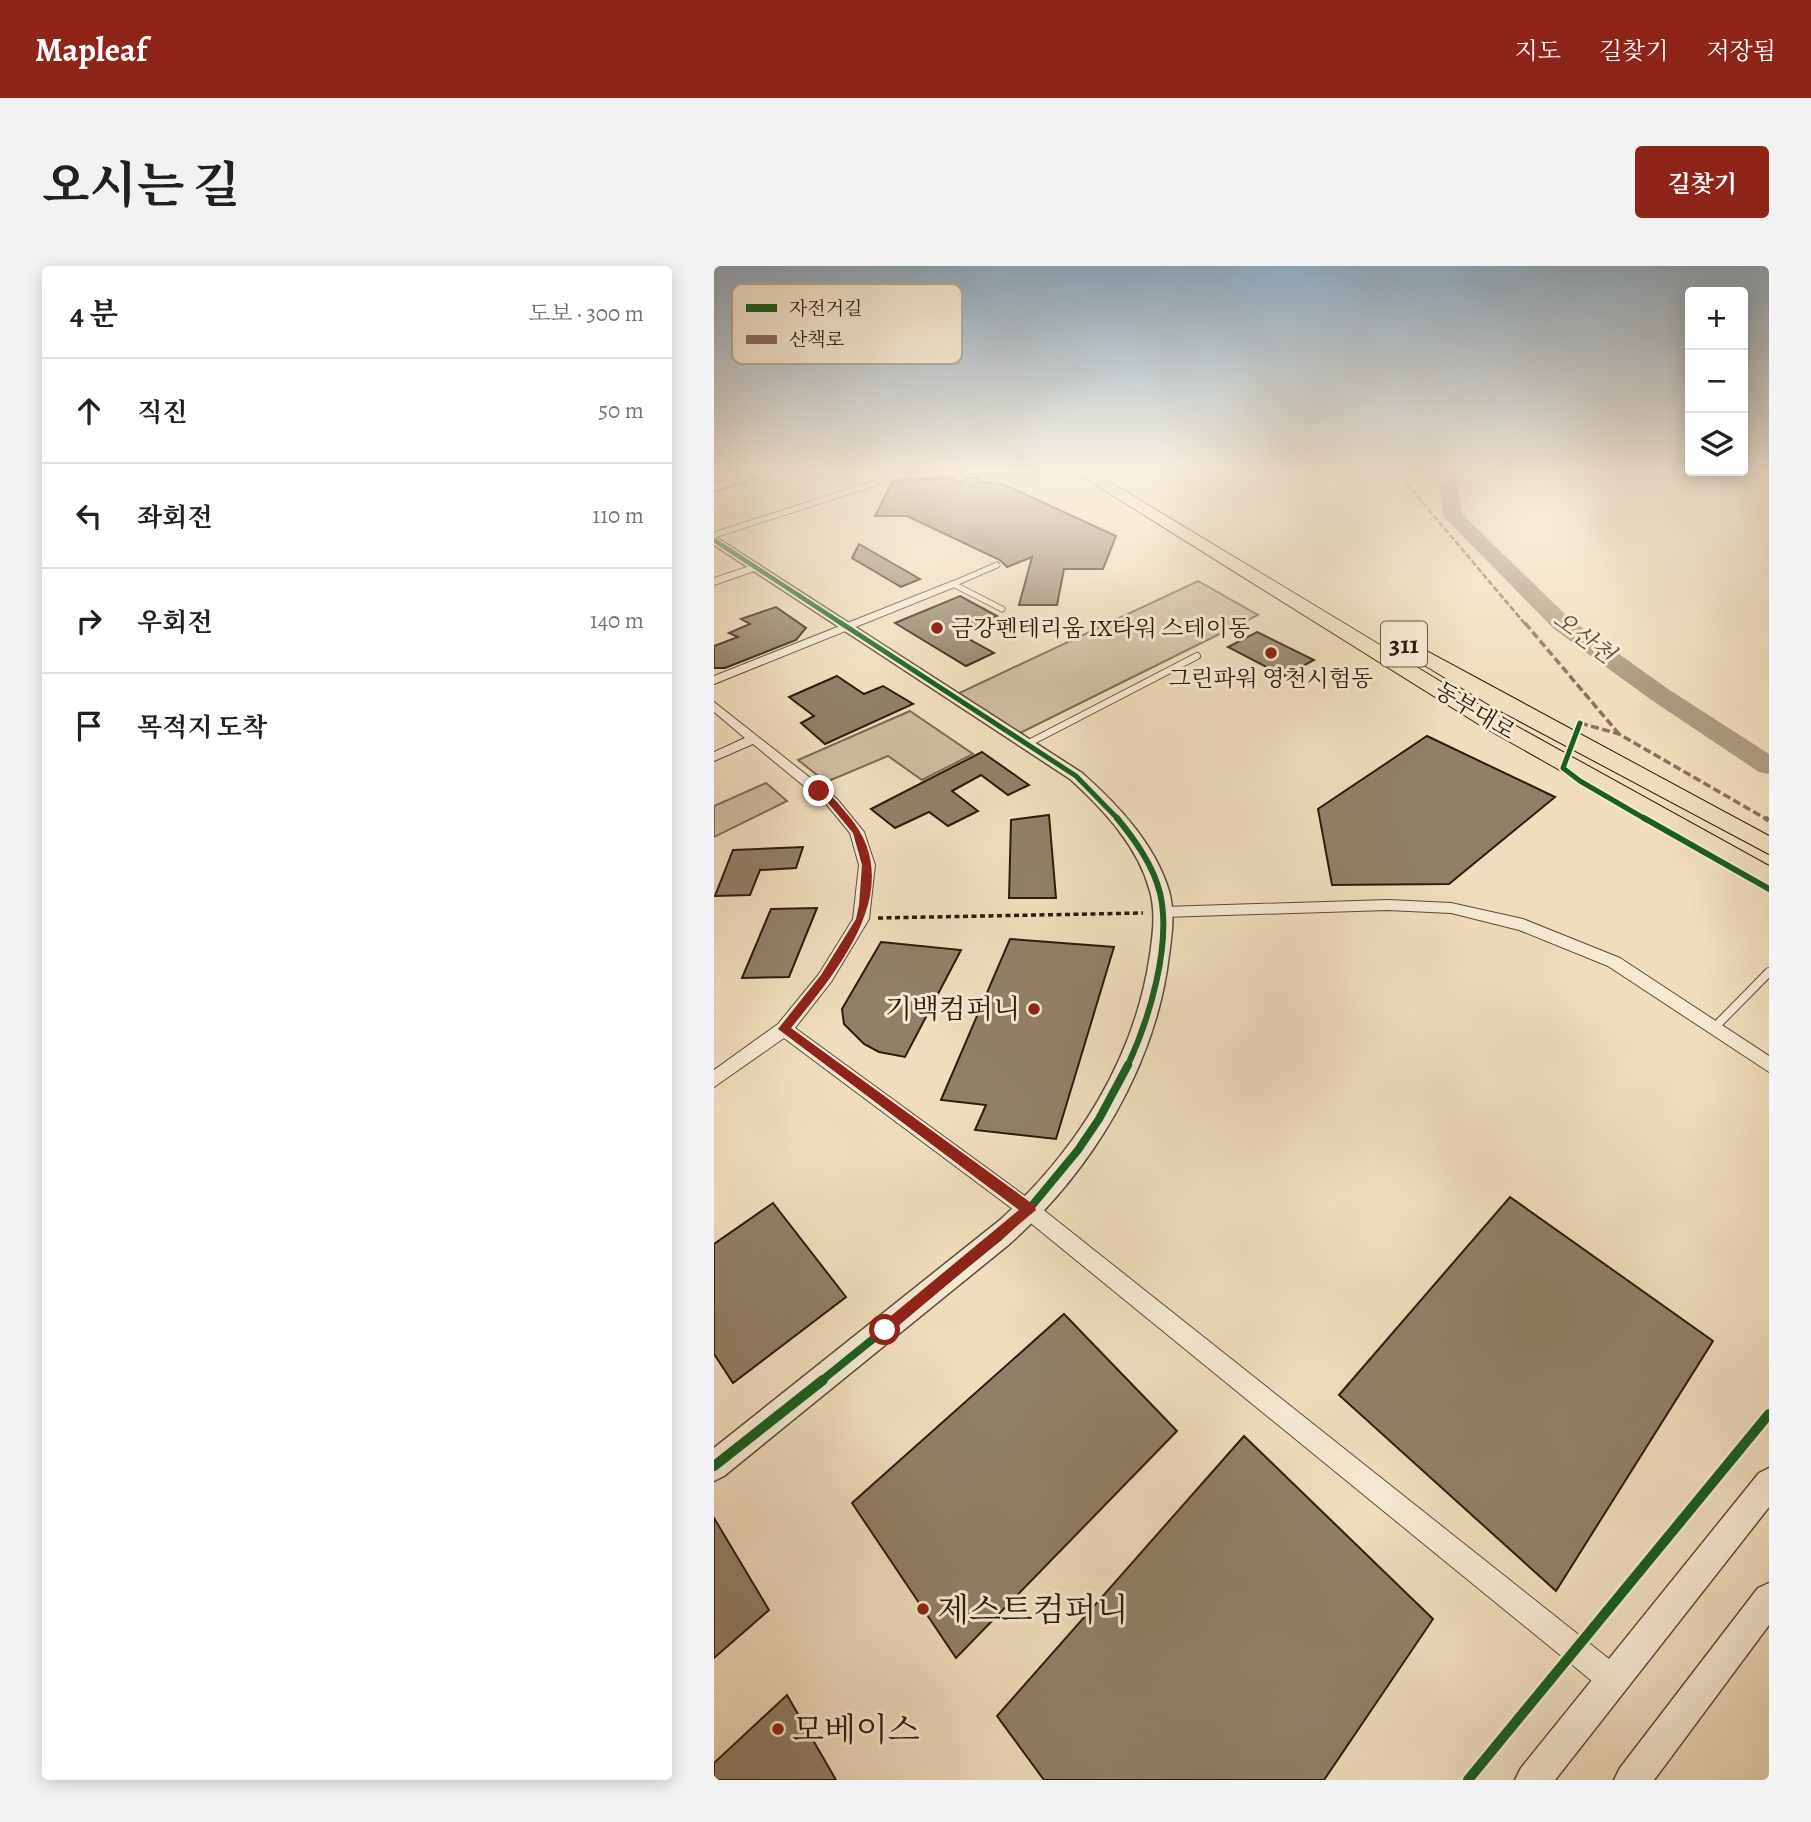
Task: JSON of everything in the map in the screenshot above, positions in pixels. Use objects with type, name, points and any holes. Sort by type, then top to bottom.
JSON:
[{"type":"highway","points":[[1180,541],[1204,555],[1253,574]]},
{"type":"highway","name":"동부대로","points":[[1197,541],[1495,711],[1769,846]]},
{"type":"highway","name":"동부대로","points":[[1219,541],[1769,877]]},
{"type":"street","points":[[714,1466],[885,1330],[1029,1210],[1097,1123],[1140,1044],[1158,976],[1163,912],[1158,889],[1139,848],[1116,814],[1076,776],[715,541]]},
{"type":"street","points":[[714,582],[756,567]]},
{"type":"street","points":[[714,680],[953,584]]},
{"type":"street","points":[[714,706],[832,802],[858,832],[867,865],[861,919],[825,978],[783,1029],[714,1080]]},
{"type":"street","points":[[714,757],[754,739]]},
{"type":"street","points":[[1163,912],[1388,905],[1451,908],[1523,925],[1614,962],[1769,1065]]},
{"type":"street","points":[[783,1029],[1029,1210],[1612,1680]]},
{"type":"street","points":[[1533,1780],[1769,1483]]},
{"type":"street","points":[[1632,1780],[1769,1599]]},
{"type":"lane","points":[[953,584],[998,565]]},
{"type":"lane","points":[[953,584],[1002,609]]},
{"type":"lane","points":[[1027,744],[1197,656]]},
{"type":"lane","points":[[1714,1028],[1769,972]]},
{"type":"path","points":[[861,919],[1163,912]]},
{"type":"shaded area","points":[[1198,581],[1258,615],[1020,733],[955,695]]},
{"type":"shaded area","points":[[910,711],[973,754],[922,780],[888,756],[826,782],[798,760]]},
{"type":"shaded area","points":[[766,783],[787,801],[714,837],[714,806]]},
{"type":"building","points":[[959,541],[1114,541],[1103,569],[1064,569],[1057,605],[1019,605],[1032,557],[1007,567],[1000,560]]},
{"type":"building","points":[[859,544],[920,579],[901,587],[852,558]]},
{"type":"building","name":"금강펜테리움 IX타워 스테이동","points":[[960,596],[997,616],[958,633],[994,653],[966,666],[895,623]]},
{"type":"building","points":[[776,607],[806,628],[796,640],[725,668],[714,668],[714,646],[738,637],[729,633],[750,624],[741,619]]},
{"type":"building","name":"그린파워 영천시험동","points":[[1257,632],[1314,660],[1284,676],[1228,647]]},
{"type":"building","points":[[837,676],[864,694],[883,686],[913,704],[825,744],[801,723],[814,716],[789,697]]},
{"type":"building","points":[[1427,736],[1555,797],[1449,884],[1332,885],[1318,809]]},
{"type":"building","points":[[982,752],[1029,785],[1008,795],[981,775],[952,791],[978,811],[948,826],[929,812],[895,828],[871,809]]},
{"type":"building","points":[[1049,815],[1056,898],[1009,898],[1011,820]]},
{"type":"building","points":[[803,847],[796,868],[760,870],[750,895],[715,896],[733,850]]},
{"type":"building","points":[[817,908],[789,977],[742,978],[771,909]]},
{"type":"building","points":[[1010,939],[1114,947],[1056,1139],[975,1130],[986,1105],[941,1100]]},
{"type":"building","points":[[881,942],[961,950],[905,1057],[879,1052],[864,1044],[844,1024],[842,1009]]},
{"type":"building","points":[[1510,1197],[1713,1341],[1556,1591],[1339,1395]]},
{"type":"building","points":[[773,1203],[846,1297],[733,1383],[714,1354],[714,1244]]},
{"type":"building","points":[[1064,1314],[1177,1431],[956,1658],[852,1503]]},
{"type":"building","points":[[1244,1436],[1433,1619],[1324,1780],[1044,1780],[997,1716]]},
{"type":"building","points":[[714,1518],[769,1610],[714,1658]]},
{"type":"building","name":"모베이스","points":[[787,1695],[836,1780],[714,1780],[714,1763]]},
{"type":"waterway","name":"오산천","points":[[1478,541],[1562,624],[1659,694],[1769,766]]},
{"type":"marked path","points":[[1455,541],[1619,734]]},
{"type":"marked path","points":[[1580,723],[1619,734],[1769,820]]},
{"type":"cycle path","points":[[714,1466],[998,1238],[1055,1180],[1099,1119],[1134,1052],[1147,1017],[1156,980],[1163,919],[1159,892],[1143,854],[1119,820],[1076,776],[715,541]]},
{"type":"cycle path","points":[[1580,723],[1563,768],[1580,781],[1769,889]]},
{"type":"cycle path","points":[[1468,1780],[1769,1414]]},
{"type":"place","name":"금강펜테리움 IX타워 스테이동","points":[[937,628]]},
{"type":"place","name":"그린파워 영천시험동","points":[[1271,653]]},
{"type":"place","name":"기백컴퍼니","points":[[1034,1009]]},
{"type":"place","name":"제스트컴퍼니","points":[[923,1609]]},
{"type":"place","name":"모베이스","points":[[778,1729]]},
{"type":"route","points":[[819,791],[858,832],[867,865],[864,905],[861,919],[825,978],[783,1029],[1029,1210],[885,1330]]}]
